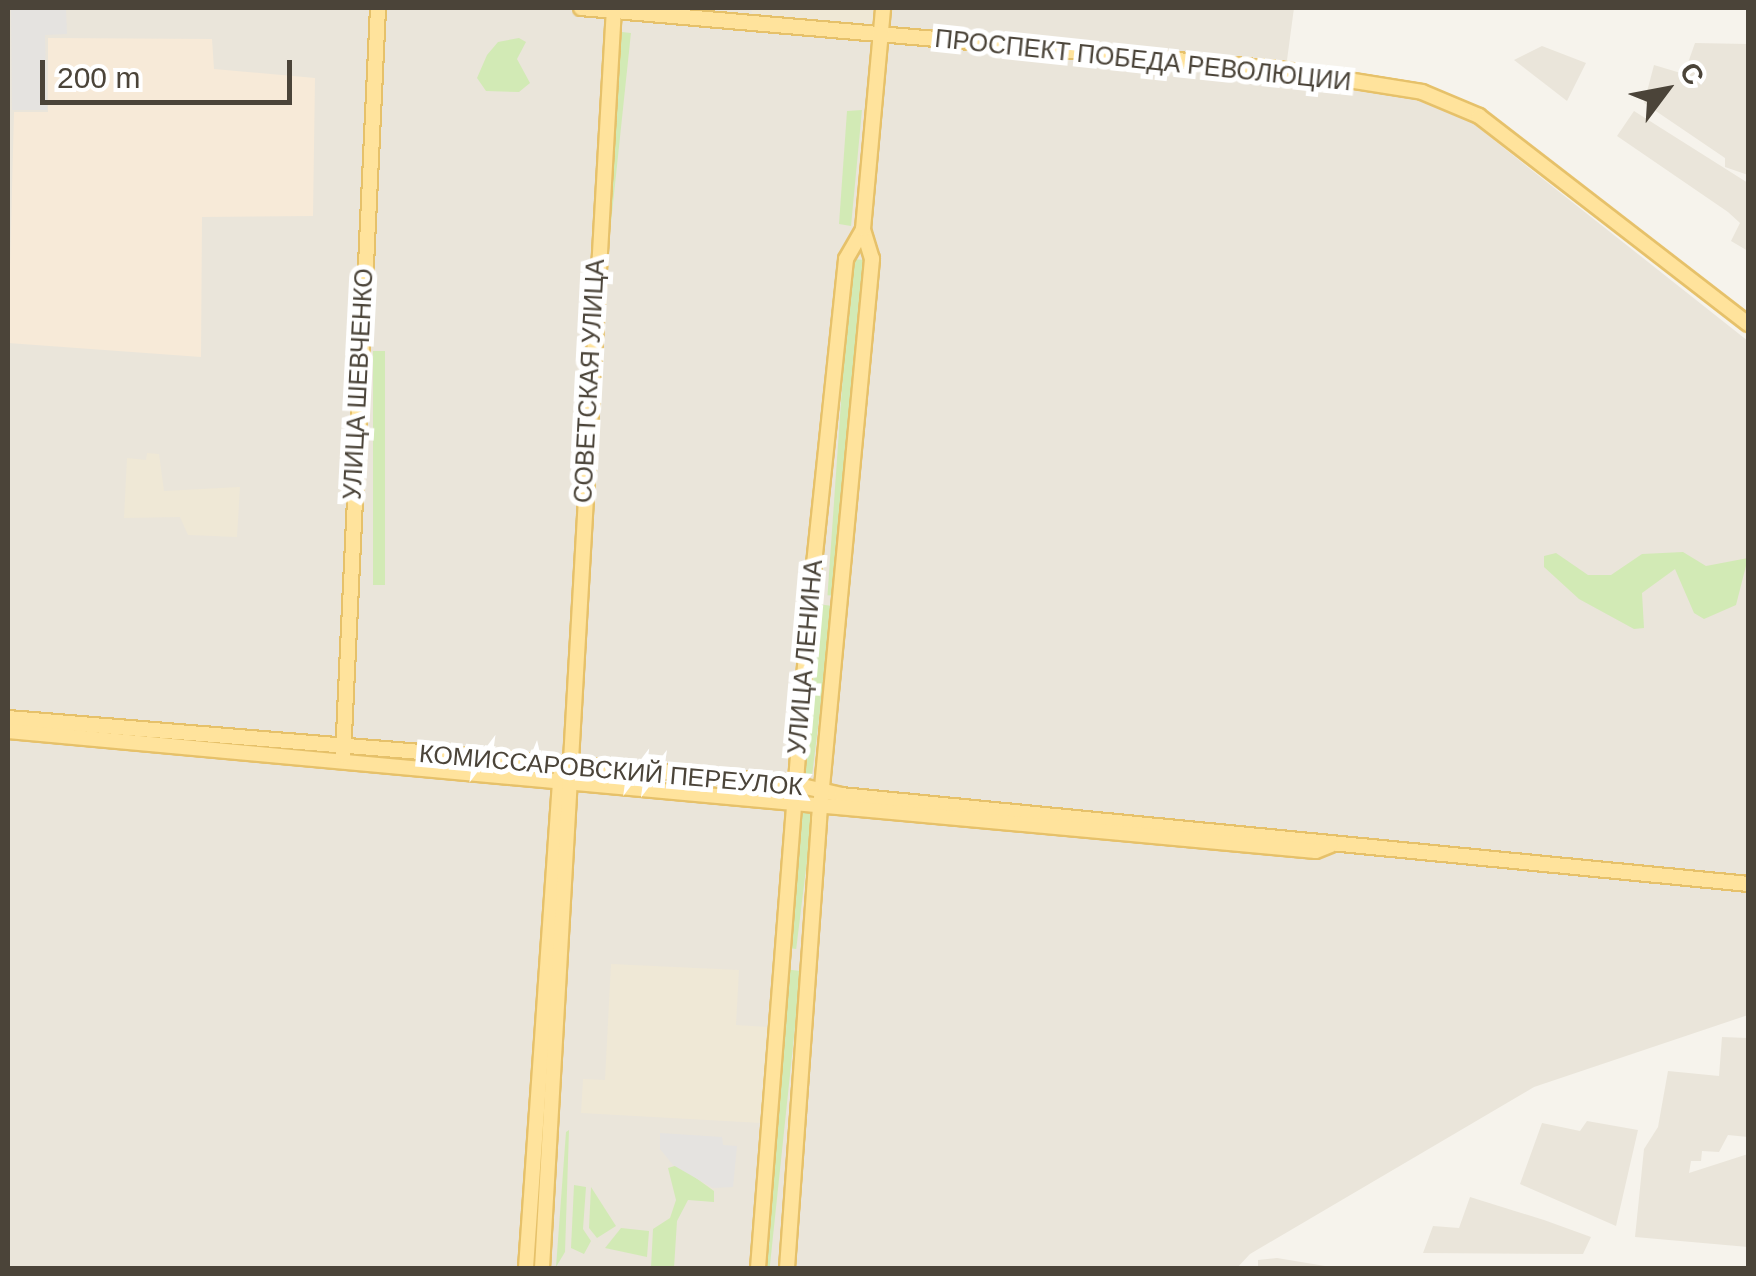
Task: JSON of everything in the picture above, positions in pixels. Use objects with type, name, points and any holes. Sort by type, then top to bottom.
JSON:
[{"type":"main road","name":"УЛИЦА ШЕВЧЕНКО","points":[[343,754],[356,396],[378,8]]},
{"type":"main road","name":"ПРОСПЕКТ ПОБЕДА РЕВОЛЮЦИИ","points":[[581,8],[1279,69],[1452,100],[1748,324]]},
{"type":"main road","name":"УЛИЦА ЛЕНИНА","points":[[788,1268],[824,795],[872,258],[863,230],[883,8]]},
{"type":"main road","name":"СОВЕТСКАЯ УЛИЦА","points":[[542,1268],[566,768],[614,9]]},
{"type":"main road","name":"УЛИЦА ЛЕНИНА","points":[[758,1268],[793,791],[846,259],[863,230]]},
{"type":"main road","name":"КОМИССАРОВСКИЙ ПЕРЕУЛОК","points":[[8,718],[343,754]]},
{"type":"main road","name":"КОМИССАРОВСКИЙ ПЕРЕУЛОК","points":[[8,731],[566,768],[1316,851],[1331,844],[1748,884]]},
{"type":"main road","name":"СОВЕТСКАЯ УЛИЦА","points":[[526,1268],[566,768]]},
{"type":"shaded area","points":[[8,8],[1294,8],[1285,75],[1452,107],[1748,341],[1748,1015],[1534,1087],[1250,1254],[1237,1268],[8,1268]]},
{"type":"shaded area","points":[[11,8],[66,8],[67,34],[45,35],[47,110],[12,110]]},
{"type":"shaded area","points":[[752,8],[883,8],[880,32],[751,21]]},
{"type":"shaded area","points":[[48,38],[212,39],[214,69],[315,78],[313,216],[202,217],[201,357],[8,343],[14,112],[48,112]]},
{"type":"shaded area","points":[[1695,43],[1748,44],[1748,175],[1725,167],[1725,158],[1644,103],[1654,65],[1684,74]]},
{"type":"shaded area","points":[[1542,46],[1586,63],[1567,101],[1514,60]]},
{"type":"shaded area","points":[[1634,111],[1748,183],[1748,251],[1731,241],[1740,223],[1728,212],[1617,136]]},
{"type":"shaded area","points":[[147,453],[159,454],[164,491],[240,487],[237,537],[188,535],[180,517],[124,518],[127,458],[146,460]]},
{"type":"shaded area","points":[[611,964],[739,970],[736,1025],[768,1027],[761,1123],[581,1113],[583,1079],[605,1080]]},
{"type":"shaded area","points":[[1722,1037],[1748,1038],[1748,1137],[1728,1135],[1719,1152],[1702,1151],[1701,1161],[1691,1161],[1689,1173],[1748,1154],[1748,1247],[1635,1237],[1644,1149],[1658,1127],[1668,1071],[1719,1076]]},
{"type":"shaded area","points":[[1587,1121],[1638,1130],[1616,1226],[1520,1184],[1542,1123],[1580,1131]]},
{"type":"shaded area","points":[[660,1133],[722,1137],[723,1145],[737,1146],[733,1187],[713,1188],[673,1165],[660,1149]]},
{"type":"shaded area","points":[[1470,1197],[1591,1237],[1583,1254],[1423,1253],[1433,1226],[1459,1228]]},
{"type":"shaded area","points":[[1277,1258],[1331,1267],[1423,1267],[1258,1268],[1258,1260]]},
{"type":"green space","points":[[622,32],[631,33],[610,232],[601,231]]},
{"type":"green space","points":[[519,38],[526,42],[517,59],[530,83],[519,92],[486,91],[477,78],[487,55],[498,42]]},
{"type":"green space","points":[[862,110],[851,226],[839,224],[847,111]]},
{"type":"green space","points":[[851,259],[866,260],[842,596],[827,595]]},
{"type":"green space","points":[[373,351],[385,351],[385,585],[373,585]]},
{"type":"green space","points":[[1683,552],[1706,566],[1748,558],[1736,605],[1704,619],[1694,613],[1675,569],[1642,593],[1644,628],[1634,629],[1579,599],[1544,567],[1544,556],[1556,553],[1588,575],[1611,575],[1642,554]]},
{"type":"green space","points":[[817,604],[833,606],[812,775],[796,773]]},
{"type":"green space","points":[[797,811],[813,813],[796,949],[780,947]]},
{"type":"green space","points":[[783,969],[801,971],[770,1268],[752,1267]]},
{"type":"green space","points":[[569,1130],[565,1252],[556,1267],[566,1132]]},
{"type":"green space","points":[[678,1165],[714,1191],[714,1202],[688,1200],[677,1221],[674,1268],[651,1268],[653,1229],[670,1218],[676,1200],[668,1168]]},
{"type":"green space","points":[[574,1185],[586,1187],[583,1229],[591,1241],[584,1254],[571,1248]]},
{"type":"green space","points":[[591,1187],[616,1226],[597,1238],[589,1228]]},
{"type":"green space","points":[[621,1228],[649,1231],[647,1257],[605,1248]]}]
